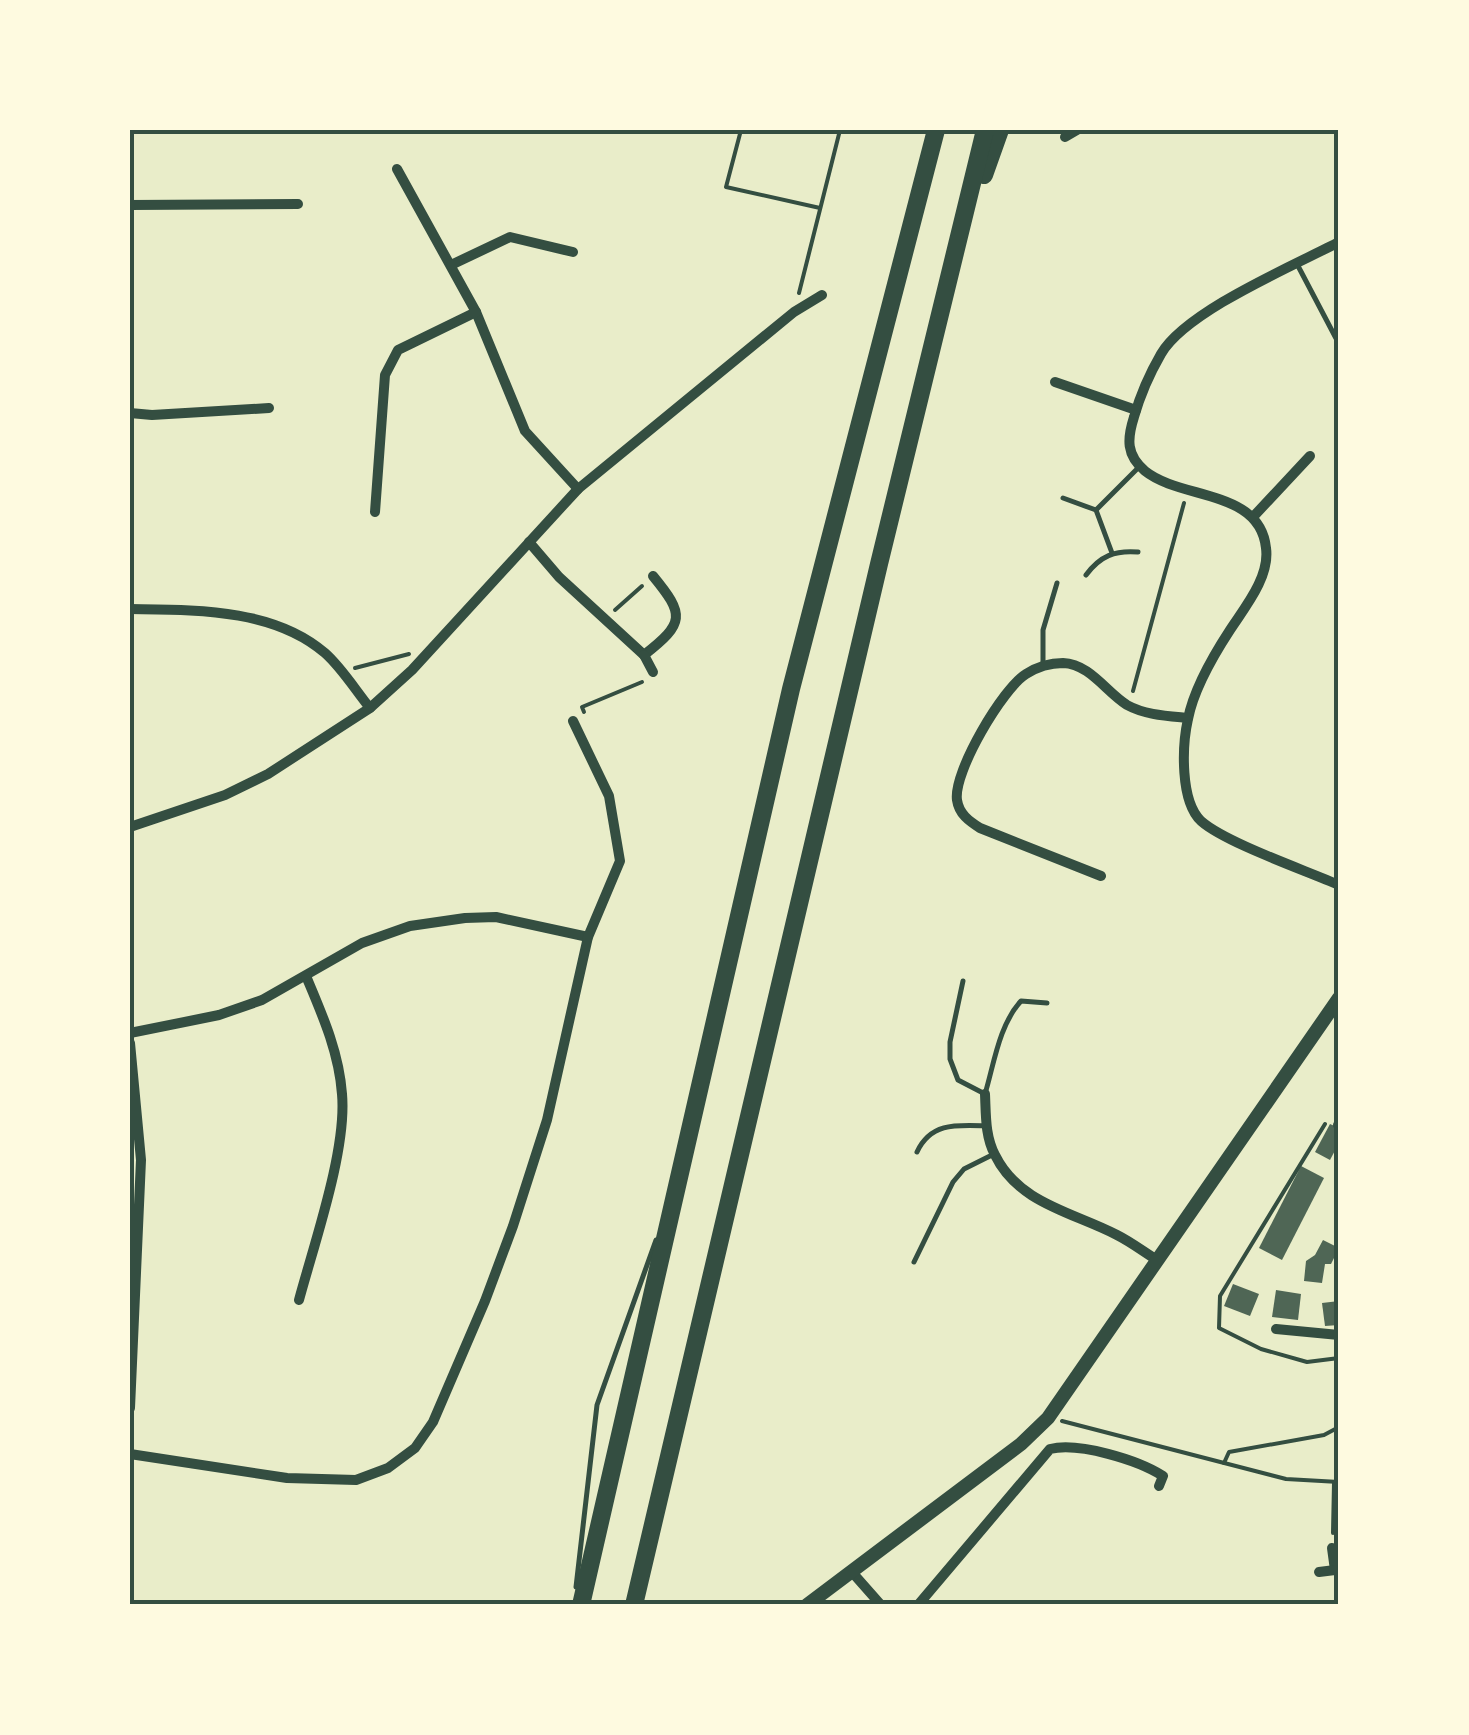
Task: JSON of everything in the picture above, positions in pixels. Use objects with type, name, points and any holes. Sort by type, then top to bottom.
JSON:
[{"type":"highway","points":[[914,214],[925,130]]},
{"type":"highway","points":[[578,1605],[792,689],[936,130]]},
{"type":"highway","points":[[634,1605],[985,130]]},
{"type":"highway","points":[[950,270],[1000,130]]},
{"type":"street","points":[[1065,137],[1077,130]]},
{"type":"street","points":[[397,169],[476,312],[525,432],[578,488]]},
{"type":"street","points":[[130,205],[298,204]]},
{"type":"street","points":[[451,265],[510,236],[573,252]]},
{"type":"street","points":[[1339,242],[1202,314],[1180,332],[1162,352],[1127,438],[1133,458],[1157,478],[1237,507],[1253,517],[1262,530],[1267,550],[1264,569],[1210,661],[1188,718],[1184,777],[1191,809],[1222,834],[1339,884]]},
{"type":"street","points":[[130,827],[225,795],[268,774],[370,708],[433,648],[578,488],[794,312],[822,295]]},
{"type":"street","points":[[376,512],[386,375],[398,350],[476,312]]},
{"type":"street","points":[[1055,382],[1136,410]]},
{"type":"street","points":[[130,413],[269,408]]},
{"type":"street","points":[[1253,517],[1310,456]]},
{"type":"street","points":[[530,542],[559,577],[644,654],[653,672]]},
{"type":"street","points":[[644,654],[669,636],[676,618],[674,603],[653,576]]},
{"type":"street","points":[[130,609],[238,615],[298,636],[326,654],[370,708]]},
{"type":"street","points":[[1100,876],[980,828],[965,818],[957,802],[957,780],[968,752],[1016,683],[1023,675],[1043,666],[1070,663],[1128,706],[1188,718]]},
{"type":"street","points":[[130,1454],[287,1478],[356,1480],[388,1468],[415,1448],[432,1422],[513,1226],[547,1120],[574,1014],[588,936],[620,861],[610,796],[573,721]]},
{"type":"street","points":[[130,1033],[219,1015],[262,1000],[362,943],[410,926],[496,917],[588,936]]},
{"type":"street","points":[[299,1300],[338,1146],[343,1098],[329,1033],[306,976]]},
{"type":"street","points":[[807,1605],[1021,1444],[1048,1418],[1339,998]]},
{"type":"street","points":[[130,1043],[141,1160],[136,1196],[130,1408]]},
{"type":"street","points":[[985,1094],[986,1126],[994,1154],[1020,1188],[1049,1207],[1118,1235],[1157,1260]]},
{"type":"street","points":[[1276,1329],[1339,1334]]},
{"type":"street","points":[[918,1605],[1050,1448],[1066,1445],[1147,1466],[1163,1476],[1159,1486]]},
{"type":"street","points":[[1319,1572],[1337,1571],[1332,1548]]},
{"type":"street","points":[[851,1571],[881,1605]]},
{"type":"lane","points":[[1297,264],[1339,344]]},
{"type":"lane","points":[[1096,510],[1140,466]]},
{"type":"lane","points":[[1063,498],[1096,510],[1112,553]]},
{"type":"lane","points":[[1086,575],[1094,563],[1112,553],[1138,552]]},
{"type":"lane","points":[[1043,666],[1043,630],[1056,583]]},
{"type":"lane","points":[[963,980],[950,1059],[958,1080],[985,1094],[1002,1036],[1016,1007],[1028,1000],[1048,1003]]},
{"type":"lane","points":[[917,1152],[924,1136],[932,1132],[986,1126]]},
{"type":"lane","points":[[914,1262],[953,1182],[964,1170],[994,1154]]},
{"type":"lane","points":[[578,1605],[597,1405],[681,1171]]},
{"type":"path","points":[[741,130],[726,187],[820,208]]},
{"type":"path","points":[[794,312],[840,130]]},
{"type":"path","points":[[1128,706],[1190,489]]},
{"type":"path","points":[[605,619],[653,576]]},
{"type":"path","points":[[340,672],[433,648]]},
{"type":"path","points":[[573,721],[584,714],[582,706],[642,682],[653,672]]},
{"type":"path","points":[[1335,1124],[1220,1296],[1219,1328],[1261,1348],[1307,1362],[1339,1358]]},
{"type":"path","points":[[1048,1418],[1286,1479],[1337,1483],[1332,1548]]},
{"type":"path","points":[[1224,1463],[1229,1452],[1324,1436],[1339,1428]]},
{"type":"building","points":[[1330,1124],[1339,1128],[1339,1143],[1330,1160],[1315,1152]]},
{"type":"building","points":[[1301,1166],[1324,1178],[1282,1260],[1259,1248]]},
{"type":"building","points":[[1323,1240],[1339,1248],[1331,1264],[1325,1264],[1322,1283],[1304,1281],[1306,1261],[1315,1255]]},
{"type":"building","points":[[1233,1284],[1259,1294],[1250,1316],[1224,1306]]},
{"type":"building","points":[[1276,1290],[1301,1294],[1298,1320],[1272,1317]]},
{"type":"building","points":[[1339,1301],[1339,1325],[1325,1326],[1322,1303]]}]
